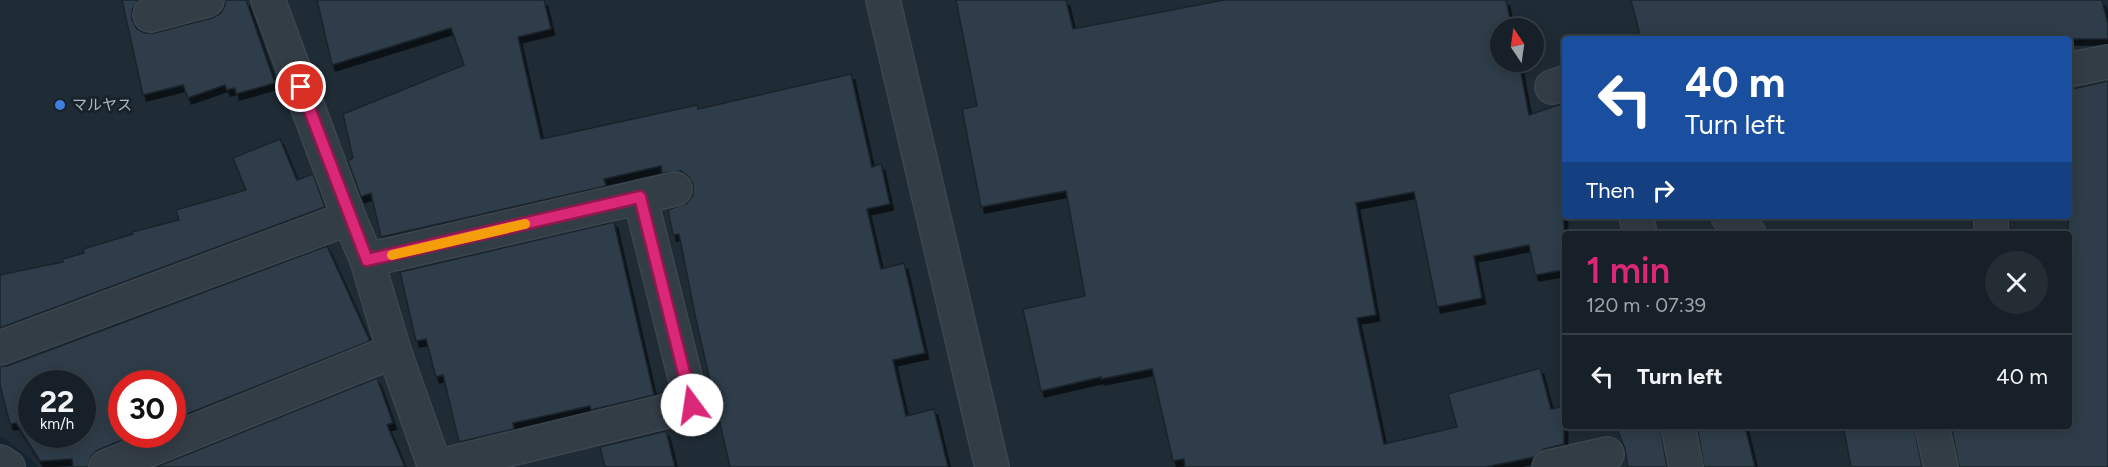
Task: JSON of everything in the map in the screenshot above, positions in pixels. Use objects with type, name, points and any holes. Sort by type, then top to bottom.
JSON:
[{"type":"street","points":[[150,15],[207,0]]},
{"type":"street","points":[[268,0],[349,218],[367,260],[394,351],[436,467],[692,405],[640,197]]},
{"type":"street","points":[[883,0],[992,467]]},
{"type":"street","points":[[2072,69],[2108,62]]},
{"type":"street","points":[[367,260],[675,189]]},
{"type":"street","points":[[0,348],[349,218]]},
{"type":"street","points":[[1732,219],[1746,231]]},
{"type":"street","points":[[106,467],[394,351]]},
{"type":"street","points":[[1679,429],[1686,467]]},
{"type":"street","points":[[1933,429],[1941,467]]},
{"type":"street","points":[[1549,467],[1606,449]]},
{"type":"street","points":[[0,462],[8,467]]},
{"type":"building","points":[[122,0],[140,0],[132,10],[132,20],[137,29],[145,33],[154,33],[212,18],[221,13],[225,0],[246,0],[275,83],[236,94],[235,88],[227,90],[225,85],[188,98],[183,85],[143,95]]},
{"type":"building","points":[[317,0],[544,0],[551,29],[518,37],[541,139],[697,105],[698,109],[851,74],[872,167],[881,164],[890,204],[867,209],[881,269],[904,263],[925,353],[893,360],[906,416],[934,409],[948,467],[730,467],[679,234],[673,235],[668,210],[687,203],[693,195],[693,184],[681,171],[662,173],[661,166],[604,179],[606,186],[381,237],[371,193],[361,197],[348,161],[353,158],[343,114],[464,65],[451,28],[332,65]]},
{"type":"building","points":[[956,0],[1066,0],[1073,29],[1224,0],[1506,0],[1510,18],[1490,18],[1490,72],[1521,72],[1529,115],[1562,104],[1562,219],[1564,219],[1564,231],[1562,231],[1562,270],[1535,275],[1529,245],[1474,256],[1482,298],[1437,307],[1414,192],[1356,203],[1376,315],[1357,318],[1384,444],[1457,427],[1448,394],[1540,368],[1551,409],[1562,406],[1564,444],[1544,449],[1534,457],[1486,467],[1185,467],[1184,459],[1173,461],[1152,369],[1101,379],[1101,377],[1041,391],[1023,309],[1085,296],[1066,191],[981,207],[962,109],[977,106]]},
{"type":"building","points":[[1631,0],[2102,0],[2108,24],[2108,39],[2072,39],[2072,36],[1640,36]]},
{"type":"building","points":[[2108,81],[2108,467],[1959,467],[1952,429],[2072,429],[2072,231],[2068,231],[2068,219],[2072,219],[2072,89]]},
{"type":"building","points":[[280,139],[297,180],[313,174],[325,207],[0,328],[0,275],[63,262],[63,259],[84,253],[83,249],[133,234],[132,232],[179,220],[176,210],[246,190],[233,158]]},
{"type":"building","points":[[614,222],[654,395],[591,410],[590,406],[513,423],[514,429],[459,442],[443,375],[436,377],[426,339],[416,341],[400,272]]},
{"type":"building","points":[[327,246],[370,341],[186,414],[186,370],[108,370],[108,446],[91,456],[88,467],[73,467],[72,459],[40,461],[32,448],[96,448],[96,370],[18,370],[18,426],[16,423],[10,424],[0,385],[0,366],[7,366]]},
{"type":"building","points":[[377,378],[393,423],[387,425],[405,467],[156,467]]},
{"type":"building","points":[[1617,429],[1661,429],[1667,467],[1628,467],[1625,449]]},
{"type":"building","points":[[1698,429],[1746,429],[1755,467],[1704,467]]},
{"type":"building","points":[[1844,429],[1915,429],[1922,467],[1851,467]]},
{"type":"building","points":[[666,431],[675,467],[605,467],[600,447]]},
{"type":"waterway","points":[[0,441],[32,467]]},
{"type":"slow traffic","points":[[392,255],[525,224]]},
{"type":"place","name":"マルヤス","points":[[60,105]]},
{"type":"route","points":[[301,87],[349,218],[367,260],[640,197],[692,405]]}]
